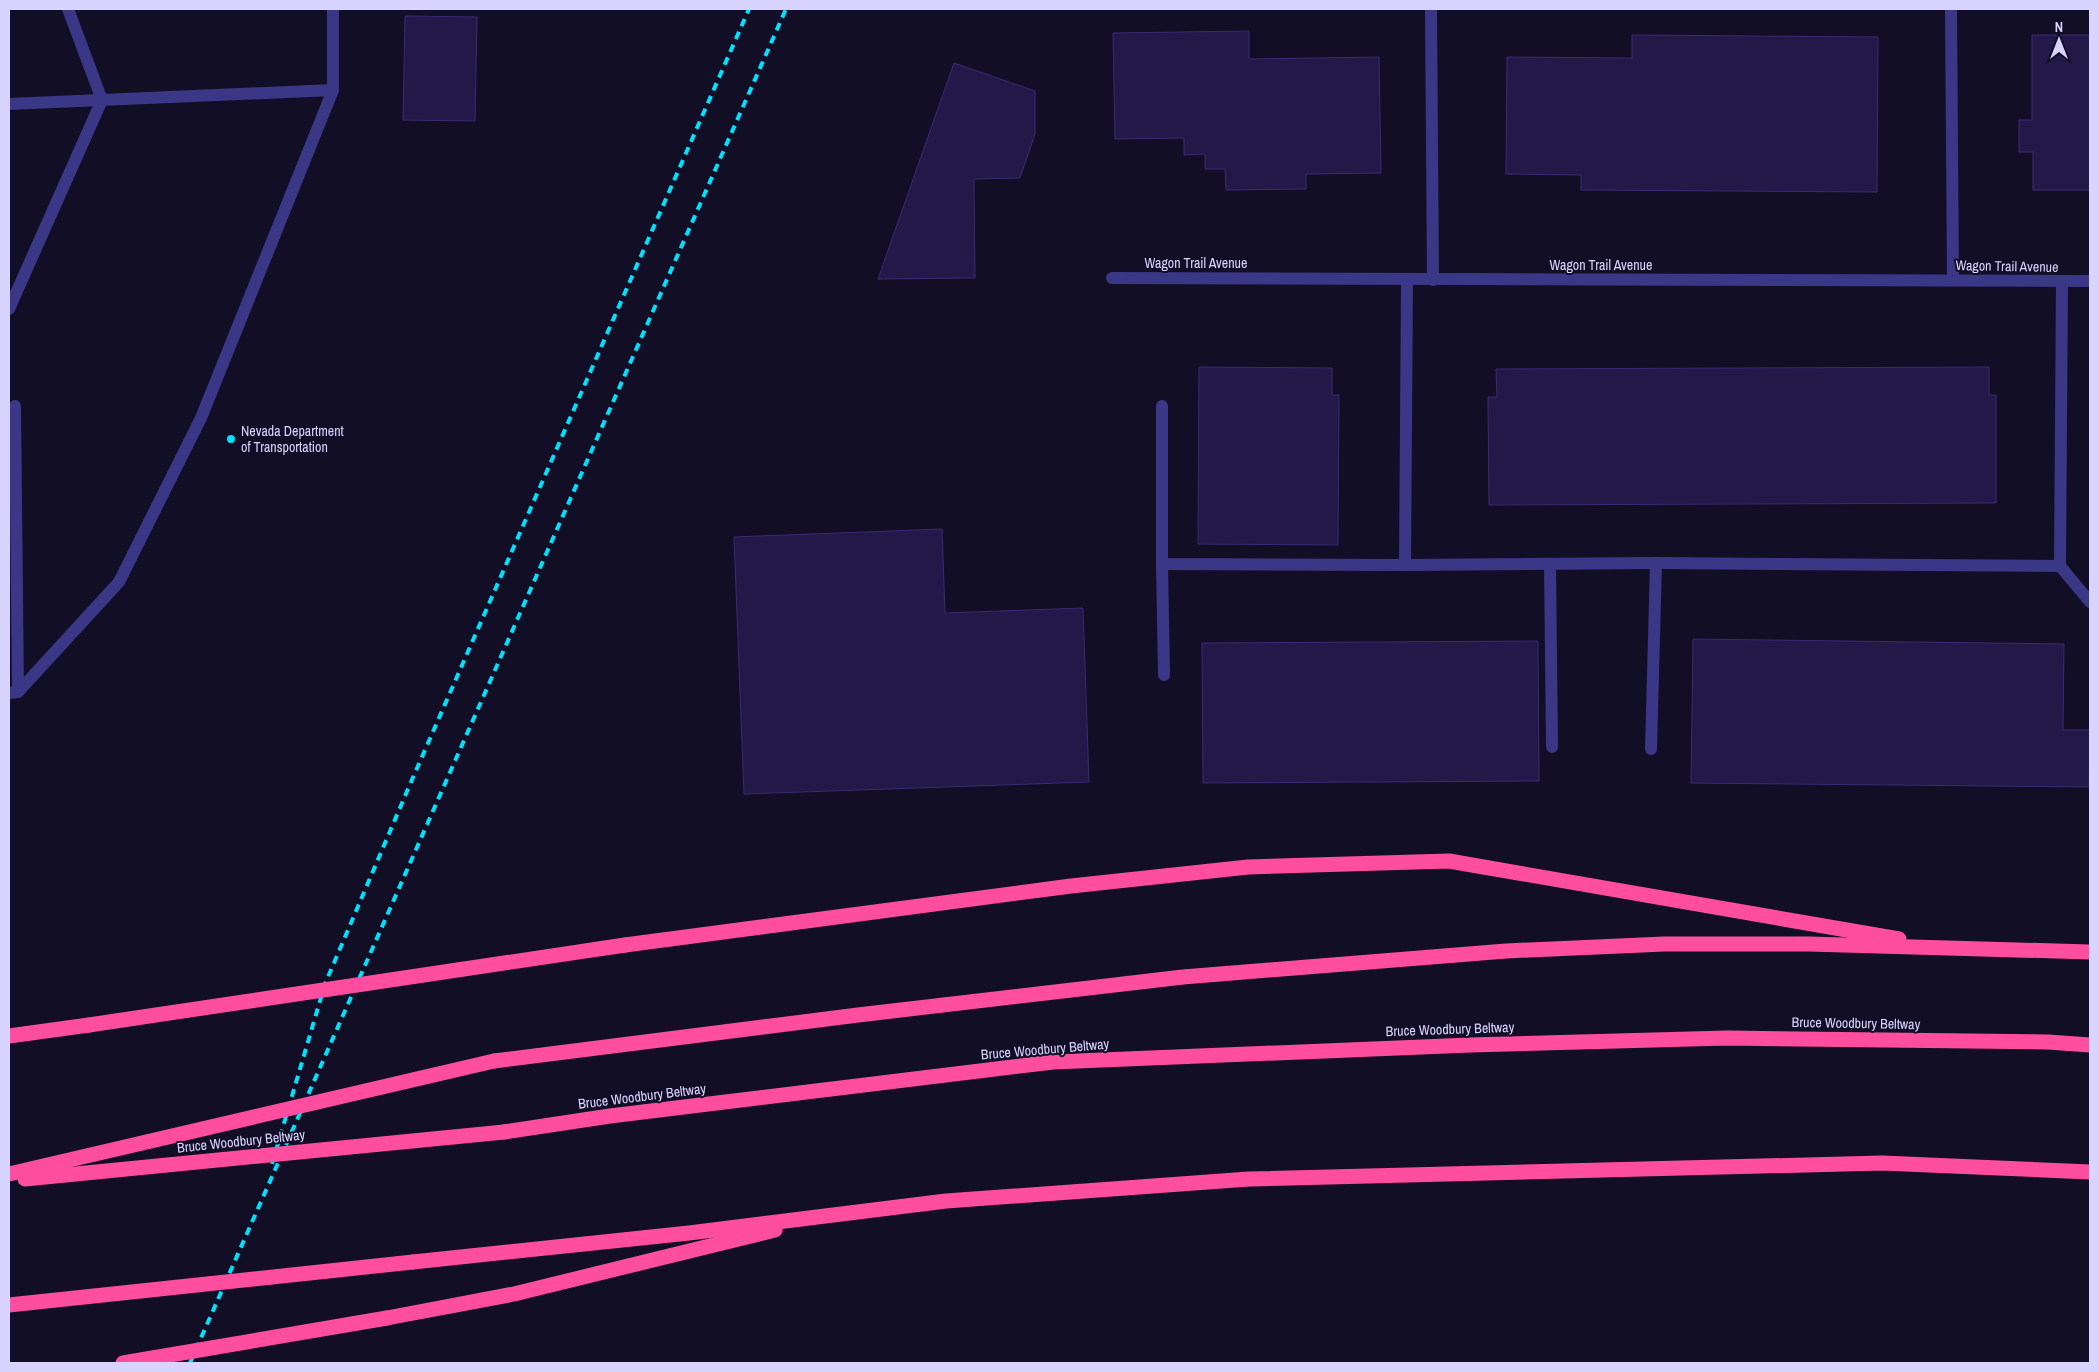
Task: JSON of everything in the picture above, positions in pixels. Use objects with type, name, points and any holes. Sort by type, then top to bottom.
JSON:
[{"type":"highway","points":[[9,1036],[89,1026],[625,945],[1071,886],[1238,868],[1449,861],[1951,948]]},
{"type":"highway","points":[[9,1174],[494,1061],[858,1015],[1183,977],[1506,950],[1664,944],[1809,944],[2090,952]]},
{"type":"highway","name":"Bruce Woodbury Beltway","points":[[9,1180],[504,1132],[610,1116],[1053,1062],[1470,1044],[1727,1038],[2048,1042],[2090,1045]]},
{"type":"highway","points":[[9,1305],[679,1234],[946,1201],[1259,1179],[1882,1163],[2090,1172]]},
{"type":"highway","points":[[123,1363],[387,1318],[514,1294],[844,1213]]},
{"type":"street","points":[[9,309],[102,100],[68,9]]},
{"type":"street","points":[[13,693],[119,582],[201,418],[333,90],[332,9]]},
{"type":"street","points":[[1431,9],[1433,280]]},
{"type":"street","points":[[1951,9],[1953,280]]},
{"type":"street","points":[[9,104],[333,90]]},
{"type":"street","name":"Wagon Trail Avenue","points":[[1112,278],[2090,281]]},
{"type":"street","points":[[1405,565],[1408,280]]},
{"type":"street","points":[[2062,282],[2060,566],[2090,602]]},
{"type":"street","points":[[11,403],[13,693]]},
{"type":"street","points":[[1162,406],[1164,676]]},
{"type":"street","points":[[1162,564],[1656,563],[2060,566]]},
{"type":"street","points":[[1651,748],[1656,563]]},
{"type":"street","points":[[1550,564],[1552,747]]},
{"type":"building","points":[[405,16],[477,17],[475,121],[403,120]]},
{"type":"building","points":[[1249,31],[1249,59],[1379,57],[1381,173],[1306,174],[1306,189],[1226,190],[1225,169],[1205,169],[1205,154],[1184,155],[1184,138],[1115,139],[1113,33]]},
{"type":"building","points":[[1632,35],[1878,37],[1877,192],[1581,190],[1581,175],[1506,174],[1507,57],[1632,58]]},
{"type":"building","points":[[2032,35],[2090,35],[2090,190],[2033,190],[2033,152],[2019,152],[2019,120],[2032,120]]},
{"type":"building","points":[[954,63],[1035,91],[1035,134],[1020,178],[974,179],[975,278],[878,279]]},
{"type":"building","points":[[1199,367],[1332,368],[1332,395],[1339,395],[1338,545],[1198,544]]},
{"type":"building","points":[[1989,367],[1989,395],[1996,395],[1996,503],[1489,505],[1488,397],[1497,397],[1496,369]]},
{"type":"building","points":[[942,529],[945,613],[1083,608],[1089,782],[744,794],[734,537]]},
{"type":"building","points":[[1693,639],[2064,644],[2063,730],[2090,730],[2089,787],[1691,783]]},
{"type":"building","points":[[1538,641],[1539,781],[1203,783],[1202,643]]},
{"type":"railway","points":[[272,1164],[325,984],[411,782],[749,9]]},
{"type":"railway","points":[[190,1363],[786,9]]},
{"type":"place","name":"Nevada Department of Transportation","points":[[231,439]]}]
